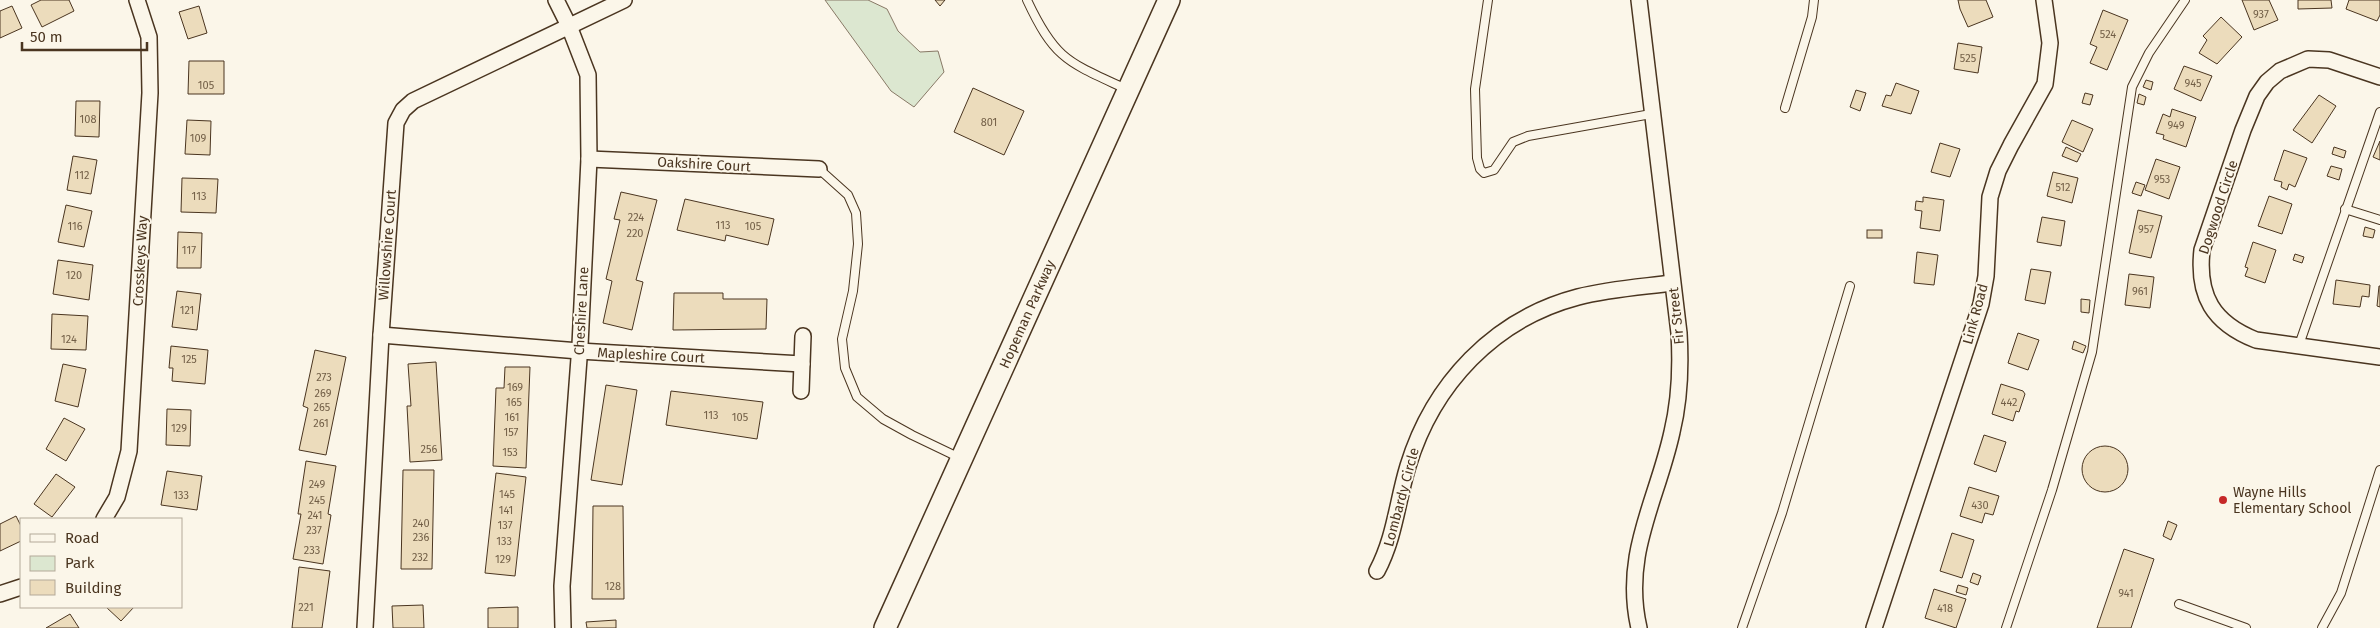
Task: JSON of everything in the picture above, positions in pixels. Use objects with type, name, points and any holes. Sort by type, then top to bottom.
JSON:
[{"type":"main road","name":"Hopeman Parkway","points":[[885,628],[1169,0]]},
{"type":"street","name":"Crosskeys Way","points":[[105,518],[118,497],[130,441],[150,93],[149,37],[136,0]]},
{"type":"street","name":"Cheshire Lane","points":[[556,0],[569,26],[588,75],[589,159],[579,351],[562,586],[563,628]]},
{"type":"street","name":"Willowshire Court","points":[[365,628],[381,335],[396,123],[403,110],[413,101],[624,0]]},
{"type":"street","name":"Fir Street","points":[[1639,0],[1679,333],[1679,393],[1672,431],[1642,529],[1635,559],[1633,583],[1639,628]]},
{"type":"street","name":"Link Road","points":[[1874,628],[1981,304],[1986,276],[1990,197],[1998,170],[2045,84],[2050,43],[2044,0]]},
{"type":"street","name":"Dogwood Circle","points":[[2380,77],[2329,60],[2308,59],[2280,71],[2267,82],[2257,96],[2242,130],[2202,250],[2200,264],[2203,286],[2209,303],[2224,323],[2239,333],[2256,340],[2380,356]]},
{"type":"street","name":"Oakshire Court","points":[[589,159],[820,169]]},
{"type":"street","name":"Lombardy Circle","points":[[1377,571],[1390,544],[1407,467],[1418,438],[1448,383],[1472,356],[1494,337],[1524,318],[1551,305],[1579,296],[1672,283]]},
{"type":"street","name":"Mapleshire Court","points":[[381,335],[579,351],[802,364]]},
{"type":"street","points":[[801,392],[803,336]]},
{"type":"street","points":[[0,594],[20,587]]},
{"type":"lane","points":[[1027,0],[1041,30],[1060,54],[1075,66],[1128,90]]},
{"type":"lane","points":[[1488,0],[1475,89],[1477,158],[1480,169],[1484,172],[1489,173],[1494,170],[1513,142],[1528,136],[1652,114]]},
{"type":"lane","points":[[1785,108],[1812,17],[1814,0]]},
{"type":"lane","points":[[2006,628],[2082,393],[2092,352],[2132,87],[2145,58],[2185,0]]},
{"type":"lane","points":[[2299,346],[2380,112]]},
{"type":"lane","points":[[820,169],[848,195],[856,213],[858,244],[853,291],[842,339],[845,368],[857,397],[890,423],[962,458]]},
{"type":"lane","points":[[2345,209],[2380,220]]},
{"type":"lane","points":[[1742,628],[1782,513],[1850,286]]},
{"type":"lane","points":[[2322,628],[2341,592],[2380,470]]},
{"type":"lane","points":[[2179,604],[2246,628]]},
{"type":"green space","points":[[825,0],[868,0],[887,9],[898,31],[920,52],[938,51],[944,72],[914,107],[891,91]]},
{"type":"building","points":[[41,0],[69,0],[74,11],[42,27],[31,5]]},
{"type":"building","points":[[935,0],[945,0],[940,6]]},
{"type":"building","points":[[1958,0],[1986,0],[1993,17],[1968,27]]},
{"type":"building","points":[[2242,0],[2269,0],[2278,20],[2254,30]]},
{"type":"building","points":[[2298,0],[2331,0],[2332,8],[2298,9]]},
{"type":"building","points":[[2349,0],[2380,0],[2380,15],[2377,21],[2346,9]]},
{"type":"building","points":[[12,6],[22,28],[0,38],[0,11]]},
{"type":"building","points":[[199,6],[207,33],[188,39],[179,12]]},
{"type":"building","points":[[2103,10],[2128,20],[2107,70],[2090,63],[2097,47],[2090,44]]},
{"type":"building","points":[[2221,17],[2242,37],[2217,64],[2199,53],[2207,40],[2203,36]]},
{"type":"building","points":[[1958,43],[1982,47],[1978,73],[1954,69]]},
{"type":"building","points":[[189,61],[224,61],[224,94],[188,94]]},
{"type":"building","points":[[2184,66],[2212,76],[2201,101],[2174,89]]},
{"type":"building","points":[[2146,80],[2153,82],[2151,90],[2143,87]]},
{"type":"building","points":[[1896,83],[1919,91],[1911,114],[1882,106],[1886,95],[1891,96]]},
{"type":"building","points":[[973,88],[1024,111],[1004,155],[954,132]]},
{"type":"building","points":[[1856,90],[1866,93],[1860,111],[1850,107]]},
{"type":"building","points":[[2085,93],[2093,95],[2090,105],[2082,103]]},
{"type":"building","points":[[2139,94],[2146,97],[2144,105],[2137,103]]},
{"type":"building","points":[[2319,95],[2336,106],[2312,143],[2293,130]]},
{"type":"building","points":[[76,101],[100,101],[99,137],[75,136]]},
{"type":"building","points":[[2172,109],[2196,117],[2186,147],[2163,139],[2164,135],[2156,133],[2163,114],[2170,117]]},
{"type":"building","points":[[187,120],[211,121],[210,155],[185,154]]},
{"type":"building","points":[[2072,120],[2093,129],[2083,152],[2062,142]]},
{"type":"building","points":[[2380,141],[2380,160],[2373,157]]},
{"type":"building","points":[[1940,143],[1960,149],[1950,177],[1931,172]]},
{"type":"building","points":[[2066,147],[2081,154],[2077,162],[2062,156]]},
{"type":"building","points":[[2334,147],[2346,151],[2344,158],[2332,154]]},
{"type":"building","points":[[2284,150],[2307,158],[2295,187],[2289,184],[2287,190],[2281,187],[2282,182],[2274,180]]},
{"type":"building","points":[[73,156],[97,160],[91,194],[67,190]]},
{"type":"building","points":[[2156,159],[2180,167],[2169,199],[2145,190]]},
{"type":"building","points":[[2331,166],[2342,169],[2339,180],[2327,176]]},
{"type":"building","points":[[2053,172],[2078,178],[2072,203],[2047,196]]},
{"type":"building","points":[[182,178],[218,179],[216,213],[181,212]]},
{"type":"building","points":[[2136,182],[2145,185],[2141,196],[2132,193]]},
{"type":"building","points":[[621,192],[657,200],[636,280],[643,282],[632,330],[603,323],[612,281],[606,279],[620,220],[614,219]]},
{"type":"building","points":[[2269,196],[2292,204],[2282,234],[2258,226]]},
{"type":"building","points":[[1923,197],[1944,200],[1940,231],[1920,228],[1922,211],[1915,210],[1916,201],[1923,202]]},
{"type":"building","points":[[685,199],[774,219],[768,245],[726,235],[725,241],[677,230]]},
{"type":"building","points":[[66,205],[92,211],[84,247],[58,242]]},
{"type":"building","points":[[2138,210],[2162,216],[2151,258],[2129,253]]},
{"type":"building","points":[[2042,217],[2065,221],[2061,246],[2037,242]]},
{"type":"building","points":[[2365,227],[2375,230],[2373,238],[2363,236]]},
{"type":"building","points":[[1867,230],[1882,230],[1882,238],[1867,238]]},
{"type":"building","points":[[178,232],[202,233],[201,268],[177,268]]},
{"type":"building","points":[[2253,242],[2276,250],[2265,283],[2245,276],[2248,268],[2245,267]]},
{"type":"building","points":[[1917,252],[1938,255],[1934,285],[1914,283]]},
{"type":"building","points":[[2295,254],[2304,257],[2302,263],[2293,260]]},
{"type":"building","points":[[58,260],[93,265],[89,300],[53,294]]},
{"type":"building","points":[[2031,269],[2051,272],[2045,304],[2025,300]]},
{"type":"building","points":[[2129,274],[2154,277],[2150,308],[2125,305]]},
{"type":"building","points":[[2336,280],[2370,285],[2369,297],[2362,296],[2360,307],[2333,304]]},
{"type":"building","points":[[2380,286],[2380,307],[2377,306]]},
{"type":"building","points":[[177,291],[201,294],[197,330],[172,327]]},
{"type":"building","points":[[674,293],[723,293],[723,299],[767,299],[766,329],[673,330]]},
{"type":"building","points":[[2081,299],[2090,300],[2089,313],[2081,312]]},
{"type":"building","points":[[52,314],[88,316],[86,350],[51,349]]},
{"type":"building","points":[[2018,333],[2039,340],[2028,370],[2008,363]]},
{"type":"building","points":[[2074,341],[2086,346],[2083,353],[2072,349]]},
{"type":"building","points":[[171,346],[208,350],[205,384],[172,381],[173,368],[169,368]]},
{"type":"building","points":[[315,350],[346,357],[326,455],[299,450],[308,408],[303,406]]},
{"type":"building","points":[[436,362],[442,460],[410,462],[407,406],[411,406],[408,364]]},
{"type":"building","points":[[63,364],[86,369],[78,407],[55,401]]},
{"type":"building","points":[[505,367],[530,367],[526,468],[493,466],[496,388],[504,388]]},
{"type":"building","points":[[2001,384],[2023,391],[2025,394],[2019,412],[2016,411],[2013,421],[1992,414]]},
{"type":"building","points":[[606,385],[637,390],[622,485],[591,480]]},
{"type":"building","points":[[671,391],[763,402],[757,439],[666,425]]},
{"type":"building","points":[[167,409],[191,410],[190,446],[166,445]]},
{"type":"building","points":[[64,418],[85,429],[66,461],[46,449]]},
{"type":"building","points":[[1984,435],[2006,442],[1996,472],[1974,464]]},
{"type":"building","points":[[2101,446],[2109,446],[2118,450],[2124,456],[2128,469],[2124,482],[2118,488],[2109,492],[2101,492],[2092,488],[2086,482],[2082,473],[2082,465],[2086,456],[2092,450]]},
{"type":"building","points":[[306,461],[336,466],[328,514],[331,515],[323,564],[293,559],[301,514],[298,514]]},
{"type":"building","points":[[403,470],[434,470],[432,569],[401,569]]},
{"type":"building","points":[[167,471],[202,476],[197,510],[161,505]]},
{"type":"building","points":[[496,473],[526,477],[515,576],[485,573]]},
{"type":"building","points":[[56,474],[75,487],[52,517],[34,504]]},
{"type":"building","points":[[1969,487],[1999,496],[1993,515],[1985,513],[1982,523],[1960,516]]},
{"type":"building","points":[[593,506],[623,506],[624,599],[592,599]]},
{"type":"building","points":[[16,516],[20,524],[20,541],[0,551],[0,524]]},
{"type":"building","points":[[2168,521],[2177,525],[2171,540],[2163,536]]},
{"type":"building","points":[[1952,533],[1974,540],[1962,578],[1940,571]]},
{"type":"building","points":[[2124,549],[2154,559],[2131,628],[2097,628]]},
{"type":"building","points":[[299,567],[330,571],[322,628],[292,628]]},
{"type":"building","points":[[1973,573],[1981,576],[1978,585],[1970,582]]},
{"type":"building","points":[[1958,585],[1968,588],[1966,595],[1956,592]]},
{"type":"building","points":[[1934,589],[1966,599],[1956,628],[1925,618]]},
{"type":"building","points":[[423,605],[424,628],[393,628],[392,606]]},
{"type":"building","points":[[518,607],[518,628],[488,628],[488,608]]},
{"type":"building","points":[[107,608],[133,608],[121,621]]},
{"type":"building","points":[[70,614],[79,628],[46,628]]},
{"type":"building","points":[[616,620],[616,628],[587,628],[586,622]]},
{"type":"place","name":"Wayne Hills Elementary School","points":[[2223,500]]}]
